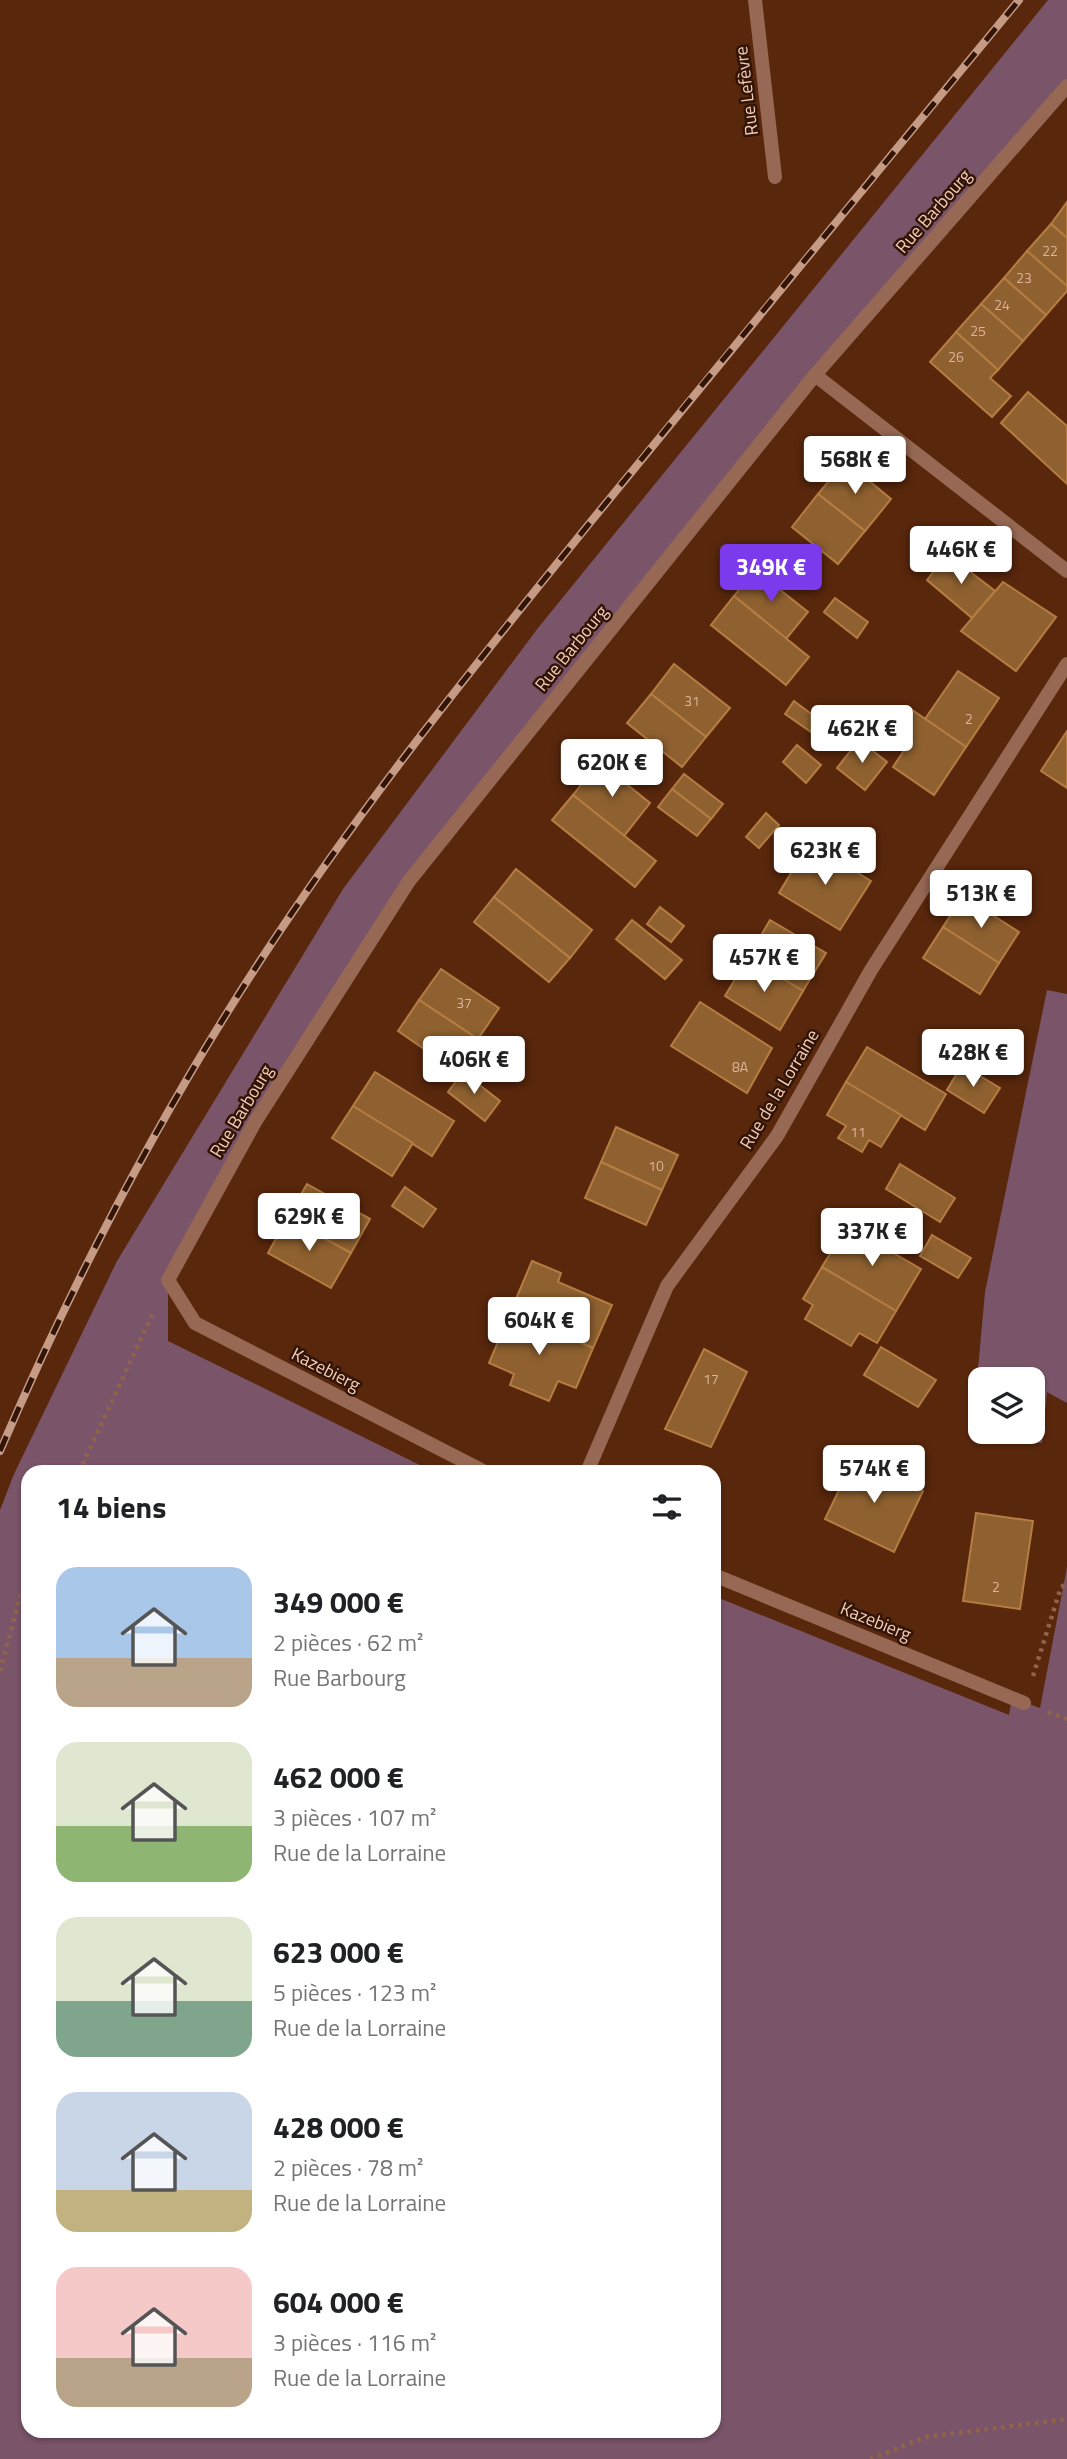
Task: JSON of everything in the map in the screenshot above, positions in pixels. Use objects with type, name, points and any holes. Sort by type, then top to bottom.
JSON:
[{"type":"street","name":"Rue Lefèvre","points":[[755,0],[775,177]]},
{"type":"street","name":"Rue Barbourg","points":[[168,1280],[255,1122],[409,881],[816,375],[1067,86]]},
{"type":"street","points":[[816,375],[1067,571]]},
{"type":"street","name":"Rue de la Lorraine","points":[[590,1465],[667,1286],[777,1136],[871,970],[1067,664]]},
{"type":"street","name":"Kazebierg","points":[[168,1280],[195,1323],[471,1465]]},
{"type":"street","name":"Kazebierg","points":[[721,1578],[1024,1703]]},
{"type":"path","points":[[82,1465],[168,1280]]},
{"type":"path","points":[[1024,1703],[1064,1585]]},
{"type":"path","points":[[0,1671],[21,1595]]},
{"type":"path","points":[[870,2459],[926,2437],[1067,2419]]},
{"type":"shaded area","points":[[1048,0],[1067,0],[1067,86],[815,375],[409,881],[255,1122],[168,1280],[168,1341],[420,1465],[21,1465],[21,2438],[721,2438],[721,1599],[1009,1715],[1012,1698],[1040,1708],[1067,1567],[1067,2459],[0,2459],[0,1510],[14,1474],[117,1261],[343,889],[538,628]]},
{"type":"shaded area","points":[[1047,990],[1067,994],[1067,1403],[1047,1392],[1045,1412],[1045,1367],[978,1367],[985,1292]]},
{"type":"building","points":[[1067,202],[1067,238],[1051,224]]},
{"type":"building","points":[[1051,224],[1067,238],[1067,286],[1027,251]]},
{"type":"building","points":[[1027,251],[1067,286],[1067,291],[1046,315],[1004,278]]},
{"type":"building","points":[[1004,278],[1046,315],[1023,341],[981,304]]},
{"type":"building","points":[[981,304],[1023,341],[998,370],[956,332]]},
{"type":"building","points":[[956,332],[998,370],[990,378],[1011,396],[992,417],[930,362]]},
{"type":"building","points":[[1028,392],[1067,426],[1067,484],[1001,423]]},
{"type":"building","points":[[845,461],[891,499],[865,531],[818,494]]},
{"type":"building","points":[[818,494],[865,531],[838,564],[792,527]]},
{"type":"building","points":[[947,554],[995,591],[972,618],[927,580]]},
{"type":"building","points":[[755,570],[808,612],[786,639],[734,596]]},
{"type":"building","points":[[1003,582],[1056,617],[1016,671],[961,631]]},
{"type":"building","points":[[734,596],[809,657],[786,685],[711,625]]},
{"type":"building","points":[[835,598],[868,622],[857,638],[824,612]]},
{"type":"building","points":[[674,664],[730,708],[706,737],[651,694]]},
{"type":"building","points":[[958,671],[999,698],[966,747],[925,719]]},
{"type":"building","points":[[651,694],[706,737],[682,767],[627,723]]},
{"type":"building","points":[[794,701],[822,722],[814,734],[785,714]]},
{"type":"building","points":[[908,707],[966,747],[934,795],[893,767],[909,743],[892,731]]},
{"type":"building","points":[[1067,731],[1067,788],[1041,771]]},
{"type":"building","points":[[859,740],[887,762],[865,790],[837,768]]},
{"type":"building","points":[[797,745],[821,765],[806,783],[783,762]]},
{"type":"building","points":[[599,762],[650,803],[624,836],[573,795]]},
{"type":"building","points":[[684,774],[723,804],[711,819],[672,789]]},
{"type":"building","points":[[672,789],[711,819],[697,836],[658,807]]},
{"type":"building","points":[[573,795],[656,861],[635,887],[552,820]]},
{"type":"building","points":[[766,813],[779,825],[759,848],[746,837]]},
{"type":"building","points":[[809,843],[871,881],[840,930],[779,893]]},
{"type":"building","points":[[516,869],[592,930],[570,958],[494,897]]},
{"type":"building","points":[[963,896],[1019,932],[999,963],[943,927]]},
{"type":"building","points":[[494,897],[570,958],[549,982],[474,922]]},
{"type":"building","points":[[660,907],[684,926],[671,942],[647,924]]},
{"type":"building","points":[[632,920],[682,960],[665,979],[616,939]]},
{"type":"building","points":[[770,920],[826,953],[803,991],[748,958]]},
{"type":"building","points":[[943,927],[999,963],[980,994],[923,958]]},
{"type":"building","points":[[748,958],[803,991],[780,1030],[725,996]]},
{"type":"building","points":[[441,969],[499,1008],[478,1039],[419,1000]]},
{"type":"building","points":[[419,1000],[478,1039],[456,1071],[398,1031]]},
{"type":"building","points":[[700,1002],[772,1048],[747,1093],[671,1046]]},
{"type":"building","points":[[867,1047],[946,1094],[925,1130],[846,1082]]},
{"type":"building","points":[[962,1065],[1000,1088],[984,1113],[947,1090]]},
{"type":"building","points":[[375,1072],[454,1121],[432,1156],[353,1106]]},
{"type":"building","points":[[463,1072],[500,1101],[485,1121],[448,1092]]},
{"type":"building","points":[[846,1082],[901,1115],[881,1147],[869,1140],[862,1152],[838,1138],[846,1126],[827,1115]]},
{"type":"building","points":[[353,1106],[413,1143],[392,1176],[332,1138]]},
{"type":"building","points":[[616,1127],[678,1155],[662,1190],[601,1162]]},
{"type":"building","points":[[601,1162],[662,1190],[646,1225],[585,1198]]},
{"type":"building","points":[[900,1164],[955,1198],[940,1222],[886,1189]]},
{"type":"building","points":[[307,1184],[370,1219],[351,1253],[287,1218]]},
{"type":"building","points":[[405,1187],[436,1209],[423,1227],[392,1206]]},
{"type":"building","points":[[287,1218],[351,1253],[331,1288],[268,1253]]},
{"type":"building","points":[[847,1226],[921,1269],[896,1311],[822,1267]]},
{"type":"building","points":[[932,1235],[971,1258],[958,1278],[920,1256]]},
{"type":"building","points":[[532,1261],[561,1273],[558,1282],[612,1305],[593,1348],[510,1313]]},
{"type":"building","points":[[822,1267],[896,1311],[877,1343],[859,1333],[851,1346],[805,1319],[813,1305],[803,1299]]},
{"type":"building","points":[[510,1313],[593,1348],[576,1388],[558,1381],[549,1401],[510,1385],[514,1374],[489,1363]]},
{"type":"building","points":[[881,1347],[936,1380],[918,1407],[864,1375]]},
{"type":"building","points":[[704,1349],[747,1372],[711,1447],[665,1429]]},
{"type":"building","points":[[854,1459],[923,1491],[894,1552],[825,1519]]},
{"type":"building","points":[[976,1513],[1033,1521],[1020,1609],[963,1601]]},
{"type":"railway","points":[[0,1451],[57,1325],[119,1200],[153,1139],[260,961],[338,847],[463,681],[1019,0]]}]
